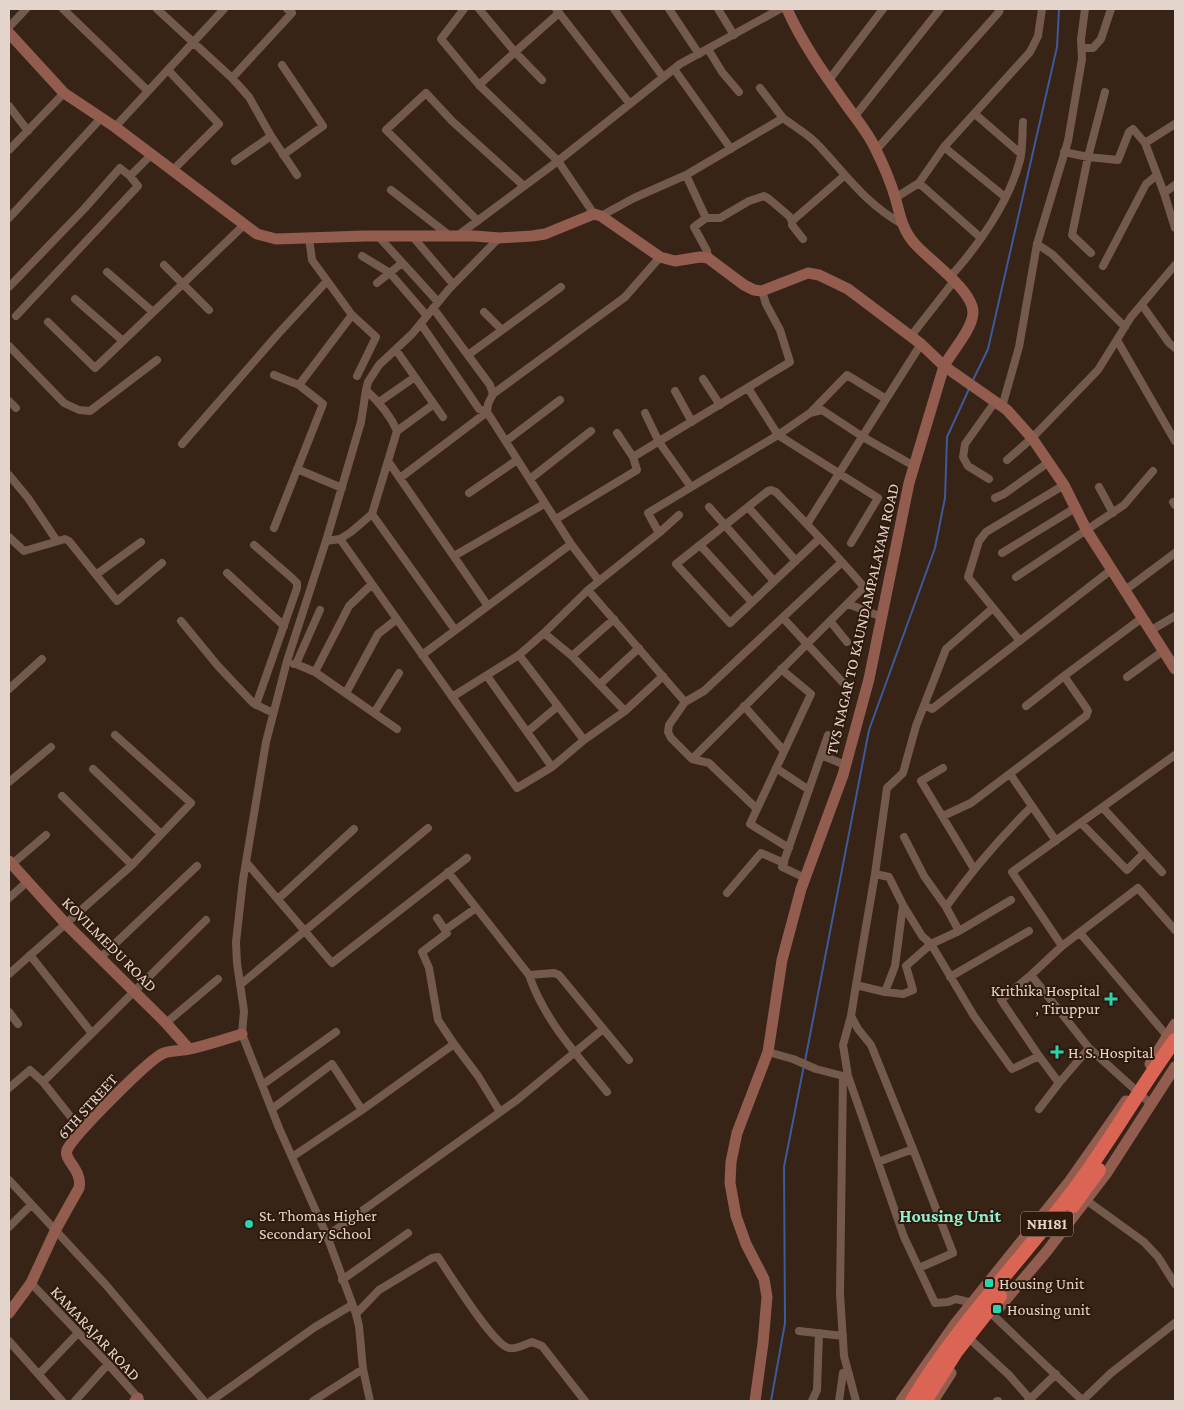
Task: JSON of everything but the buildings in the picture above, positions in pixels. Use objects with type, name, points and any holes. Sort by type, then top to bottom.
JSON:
[{"type":"highway","name":"NH181","points":[[912,1401],[925,1378],[967,1321],[1074,1190],[1136,1098],[1172,1038]]},
{"type":"highway","name":"NH181","points":[[925,1401],[971,1332],[1087,1189],[1159,1074],[1175,1052]]},
{"type":"main road","name":"TVS NAGAR TO KAUNDAMPALAYAM ROAD","points":[[755,1401],[764,1343],[767,1297],[764,1279],[746,1244],[736,1216],[730,1183],[731,1162],[737,1132],[768,1052],[782,960],[805,878],[845,765],[868,679],[914,466],[944,366],[951,352],[970,325],[973,312],[966,294],[914,244],[902,224],[895,198],[876,150],[855,116],[828,80],[787,9]]},
{"type":"main road","points":[[9,33],[64,94],[115,127],[257,234],[276,239],[413,236],[499,238],[545,234],[598,215],[660,257],[675,261],[700,257],[708,258],[744,285],[754,290],[762,291],[808,273],[819,275],[848,289],[921,344],[944,366],[995,402],[1032,438],[1064,485],[1087,531],[1175,669]]},
{"type":"main road","name":"KOVILMEDU ROAD","points":[[10,862],[66,924],[166,1023],[189,1049]]},
{"type":"main road","points":[[901,1401],[938,1348],[1068,1182],[1172,1038],[1175,1024]]},
{"type":"main road","name":"6TH STREET","points":[[9,1313],[31,1283],[56,1229],[79,1188],[81,1181],[67,1154],[67,1150],[82,1131],[113,1098],[151,1062],[164,1053],[189,1049],[242,1034]]},
{"type":"main road","points":[[933,1401],[972,1341],[1106,1174],[1175,1066]]},
{"type":"street","points":[[9,27],[26,9]]},
{"type":"street","points":[[63,9],[148,91]]},
{"type":"street","points":[[157,9],[194,41],[249,97],[296,175]]},
{"type":"street","points":[[115,127],[224,9]]},
{"type":"street","points":[[232,78],[292,13],[287,9]]},
{"type":"street","points":[[464,9],[441,39],[480,85],[558,161],[598,215],[686,175],[784,118]]},
{"type":"street","points":[[478,9],[542,80]]},
{"type":"street","points":[[614,9],[663,77]]},
{"type":"street","points":[[669,9],[699,54]]},
{"type":"street","points":[[718,9],[734,35]]},
{"type":"street","points":[[391,190],[454,236],[478,221],[558,161],[674,69],[780,9]]},
{"type":"street","points":[[828,80],[884,9]]},
{"type":"street","points":[[855,116],[940,9]]},
{"type":"street","points":[[876,150],[1000,9]]},
{"type":"street","points":[[895,198],[919,183],[944,147],[976,114],[1030,52],[1038,36],[1042,9]]},
{"type":"street","points":[[989,479],[968,466],[963,457],[965,444],[995,402],[1019,347],[1037,244],[1068,141],[1082,59],[1082,33],[1086,9]]},
{"type":"street","points":[[1082,48],[1093,48],[1101,39],[1110,9]]},
{"type":"street","points":[[480,85],[558,11],[630,104]]},
{"type":"street","points":[[708,49],[722,72],[739,92]]},
{"type":"street","points":[[282,65],[323,126],[283,155]]},
{"type":"street","points":[[674,69],[731,149]]},
{"type":"street","points":[[168,70],[219,124],[173,170]]},
{"type":"street","points":[[760,88],[784,118],[819,145],[844,176],[873,204],[902,224]]},
{"type":"street","points":[[1091,253],[1072,235],[1088,158],[1105,92]]},
{"type":"street","points":[[478,221],[386,130],[426,93],[452,120],[524,186]]},
{"type":"street","points":[[9,150],[64,94]]},
{"type":"street","points":[[9,106],[28,131]]},
{"type":"street","points":[[976,114],[1020,152]]},
{"type":"street","points":[[9,218],[102,118]]},
{"type":"street","points":[[911,336],[968,258],[1001,208],[1020,159],[1023,122]]},
{"type":"street","points":[[1145,143],[1175,124]]},
{"type":"street","points":[[1064,152],[1088,158],[1118,160],[1129,132],[1133,129],[1145,143],[1175,228]]},
{"type":"street","points":[[235,161],[271,136]]},
{"type":"street","points":[[944,147],[1005,197]]},
{"type":"street","points":[[130,176],[152,154]]},
{"type":"street","points":[[9,287],[85,208],[120,168],[130,176],[138,186],[16,316]]},
{"type":"street","points":[[686,175],[706,218]]},
{"type":"street","points":[[1103,266],[1146,184],[1157,175]]},
{"type":"street","points":[[792,221],[844,176]]},
{"type":"street","points":[[919,183],[981,238]]},
{"type":"street","points":[[1164,193],[1175,185]]},
{"type":"street","points":[[708,258],[707,251],[694,226],[706,218],[720,218],[749,201],[764,196],[770,199],[792,221],[792,225],[803,239]]},
{"type":"street","points":[[48,322],[95,368],[244,225]]},
{"type":"street","points":[[413,236],[453,284]]},
{"type":"street","points":[[379,237],[435,305],[490,385],[493,394]]},
{"type":"street","points":[[309,238],[312,260],[352,315],[376,337],[357,376]]},
{"type":"street","points":[[370,1401],[363,1369],[356,1314],[327,1236],[292,1157],[242,1034],[244,1011],[236,942],[246,862],[266,742],[287,661],[326,541],[361,422],[368,382],[373,373],[421,324],[453,284],[499,238]]},
{"type":"street","points":[[1037,244],[1052,254],[1125,327]]},
{"type":"street","points":[[362,256],[390,273],[427,316]]},
{"type":"street","points":[[400,478],[487,412],[488,404],[493,394],[625,297],[660,257]]},
{"type":"street","points":[[377,283],[402,263]]},
{"type":"street","points":[[164,265],[209,310]]},
{"type":"street","points":[[1007,460],[1032,438],[1098,370],[1125,327],[1175,265]]},
{"type":"street","points":[[107,272],[153,312]]},
{"type":"street","points":[[182,444],[327,280]]},
{"type":"street","points":[[468,355],[561,287]]},
{"type":"street","points":[[633,457],[790,362],[780,330],[766,304],[762,291]]},
{"type":"street","points":[[75,299],[123,341]]},
{"type":"street","points":[[1142,305],[1169,343],[1175,348]]},
{"type":"street","points":[[484,312],[502,330]]},
{"type":"street","points":[[299,386],[352,315]]},
{"type":"street","points":[[421,324],[479,409],[487,412],[544,504],[598,581]]},
{"type":"street","points":[[1117,340],[1175,441]]},
{"type":"street","points":[[807,524],[921,344]]},
{"type":"street","points":[[9,346],[64,403],[79,410],[90,411],[157,360]]},
{"type":"street","points":[[396,350],[443,417]]},
{"type":"street","points":[[274,375],[299,386],[322,404],[274,528]]},
{"type":"street","points":[[659,533],[648,513],[778,435],[810,413],[847,375],[886,399]]},
{"type":"street","points":[[379,402],[414,377]]},
{"type":"street","points":[[703,379],[720,405]]},
{"type":"street","points":[[748,388],[778,435],[878,498],[850,543]]},
{"type":"street","points":[[366,390],[379,402],[397,431]]},
{"type":"street","points":[[675,391],[692,422]]},
{"type":"street","points":[[506,441],[560,400]]},
{"type":"street","points":[[9,401],[16,408]]},
{"type":"street","points":[[326,541],[340,539],[372,514],[397,431],[434,404]]},
{"type":"street","points":[[810,413],[822,410],[863,437],[914,466]]},
{"type":"street","points":[[645,413],[659,442],[691,487]]},
{"type":"street","points":[[530,479],[591,432]]},
{"type":"street","points":[[556,519],[637,470],[633,457],[617,432]]},
{"type":"street","points":[[469,493],[517,460]]},
{"type":"street","points":[[388,461],[488,606]]},
{"type":"street","points":[[995,498],[1004,494],[1048,462]]},
{"type":"street","points":[[297,469],[342,488]]},
{"type":"street","points":[[1016,577],[1124,505],[1153,471]]},
{"type":"street","points":[[9,475],[28,498],[57,541]]},
{"type":"street","points":[[1020,641],[968,577],[979,541],[986,532],[1064,485]]},
{"type":"street","points":[[1099,488],[1113,513]]},
{"type":"street","points":[[692,759],[864,587],[842,562],[820,538],[807,524],[776,492],[771,490],[676,564],[730,623],[820,538]]},
{"type":"street","points":[[454,556],[544,504]]},
{"type":"street","points":[[708,507],[774,581]]},
{"type":"street","points":[[748,507],[796,560]]},
{"type":"street","points":[[1002,553],[1076,508]]},
{"type":"street","points":[[372,514],[456,630]]},
{"type":"street","points":[[452,697],[519,655],[598,581],[679,515]]},
{"type":"street","points":[[9,537],[24,551],[65,539],[69,541],[97,574],[117,602],[162,563]]},
{"type":"street","points":[[340,539],[517,788],[552,767],[584,740],[625,711],[663,676]]},
{"type":"street","points":[[97,574],[141,542]]},
{"type":"street","points":[[422,655],[571,544]]},
{"type":"street","points":[[700,544],[752,602]]},
{"type":"street","points":[[254,545],[297,583],[295,598],[256,705]]},
{"type":"street","points":[[1124,591],[1175,553]]},
{"type":"street","points":[[757,808],[709,762],[692,759],[671,738],[668,732],[671,720],[685,702],[704,691],[842,562]]},
{"type":"street","points":[[924,705],[932,709],[1112,570]]},
{"type":"street","points":[[227,573],[284,626]]},
{"type":"street","points":[[315,672],[349,606],[372,584]]},
{"type":"street","points":[[588,590],[685,702]]},
{"type":"street","points":[[848,604],[882,617]]},
{"type":"street","points":[[856,1401],[844,1356],[840,1294],[846,1076],[843,1045],[851,1016],[875,874],[887,788],[902,773],[916,726],[946,650],[993,608]]},
{"type":"street","points":[[296,664],[320,610]]},
{"type":"street","points":[[1150,631],[1175,616]]},
{"type":"street","points":[[783,618],[847,687]]},
{"type":"street","points":[[1026,706],[1142,618]]},
{"type":"street","points":[[346,694],[378,634],[397,619]]},
{"type":"street","points":[[572,656],[614,619]]},
{"type":"street","points":[[830,621],[847,642]]},
{"type":"street","points":[[181,622],[218,666],[256,705],[273,713]]},
{"type":"street","points":[[544,633],[572,656],[625,711]]},
{"type":"street","points":[[600,684],[639,648]]},
{"type":"street","points":[[1127,677],[1163,650]]},
{"type":"street","points":[[519,655],[584,740]]},
{"type":"street","points":[[9,689],[42,659]]},
{"type":"street","points":[[287,661],[315,672],[397,728]]},
{"type":"street","points":[[781,669],[811,694],[750,824],[789,848]]},
{"type":"street","points":[[374,713],[399,673]]},
{"type":"street","points":[[487,676],[552,767]]},
{"type":"street","points":[[943,816],[971,803],[1088,714],[1088,709],[1064,676]]},
{"type":"street","points":[[527,732],[558,706]]},
{"type":"street","points":[[744,706],[784,752]]},
{"type":"street","points":[[9,974],[132,865],[192,803],[115,735]]},
{"type":"street","points":[[805,878],[782,867],[828,735]]},
{"type":"street","points":[[9,782],[51,746]]},
{"type":"street","points":[[821,755],[845,765]]},
{"type":"street","points":[[1062,946],[1012,872],[1175,755]]},
{"type":"street","points":[[776,768],[809,790]]},
{"type":"street","points":[[943,768],[921,781],[974,869]]},
{"type":"street","points":[[93,769],[161,834]]},
{"type":"street","points":[[1010,774],[1056,841]]},
{"type":"street","points":[[62,796],[132,865]]},
{"type":"street","points":[[946,907],[974,869],[1032,806]]},
{"type":"street","points":[[1103,808],[1162,872]]},
{"type":"street","points":[[1081,823],[1127,870],[1144,852]]},
{"type":"street","points":[[240,985],[428,828]]},
{"type":"street","points":[[278,899],[354,829]]},
{"type":"street","points":[[10,862],[46,835]]},
{"type":"street","points":[[904,838],[924,876],[946,907],[959,931]]},
{"type":"street","points":[[727,893],[761,853],[784,862]]},
{"type":"street","points":[[246,862],[332,963],[467,858]]},
{"type":"street","points":[[101,957],[197,866]]},
{"type":"street","points":[[448,872],[529,975],[535,994],[551,1020],[607,1092]]},
{"type":"street","points":[[875,874],[889,877],[922,936],[931,944],[974,1016],[1012,1069],[1039,1056]]},
{"type":"street","points":[[9,898],[27,882]]},
{"type":"street","points":[[1059,1083],[1001,1000],[1062,946],[1138,888],[1175,930]]},
{"type":"street","points":[[856,985],[903,994],[913,990],[906,966],[931,944],[959,931],[1011,900]]},
{"type":"street","points":[[885,992],[895,966],[903,905]]},
{"type":"street","points":[[445,930],[476,908]]},
{"type":"street","points":[[437,918],[447,933],[422,952],[429,968],[438,1020],[478,1076],[500,1112]]},
{"type":"street","points":[[43,1082],[91,1032],[135,992],[206,920]]},
{"type":"street","points":[[950,977],[1029,931]]},
{"type":"street","points":[[1080,933],[1172,1038]]},
{"type":"street","points":[[30,955],[91,1032]]},
{"type":"street","points":[[529,975],[554,973],[559,975],[629,1060]]},
{"type":"street","points":[[1031,975],[1089,1048],[1151,1104]]},
{"type":"street","points":[[166,1023],[218,980]]},
{"type":"street","points":[[9,1012],[18,1024]]},
{"type":"street","points":[[851,1016],[858,1029],[871,1044],[953,1253],[919,1268]]},
{"type":"street","points":[[327,1236],[500,1112],[603,1029]]},
{"type":"street","points":[[262,1085],[336,1032]]},
{"type":"street","points":[[292,1157],[454,1044]]},
{"type":"street","points":[[1039,1109],[1089,1048]]},
{"type":"street","points":[[768,1052],[793,1059],[816,1069],[846,1076]]},
{"type":"street","points":[[272,1108],[332,1064],[362,1110]]},
{"type":"street","points":[[9,1088],[30,1070],[43,1082],[82,1131]]},
{"type":"street","points":[[846,1076],[904,1237],[935,1303],[956,1299],[973,1303]]},
{"type":"street","points":[[878,1162],[913,1149]]},
{"type":"street","points":[[9,1180],[56,1229],[151,1337],[204,1401]]},
{"type":"street","points":[[1086,1200],[1144,1242],[1173,1274],[1175,1284]]},
{"type":"street","points":[[9,1226],[32,1205]]},
{"type":"street","points":[[342,1280],[408,1233]]},
{"type":"street","points":[[356,1314],[379,1290],[432,1258],[438,1257],[481,1321],[503,1344],[508,1348],[532,1342],[542,1346],[585,1401]]},
{"type":"street","name":"KAMARAJAR ROAD","points":[[31,1283],[108,1364],[138,1400]]},
{"type":"street","points":[[211,1401],[315,1327],[352,1305]]},
{"type":"street","points":[[993,1315],[1083,1401],[1111,1372],[1175,1323]]},
{"type":"street","points":[[799,1331],[843,1336]]},
{"type":"street","points":[[39,1374],[78,1333]]},
{"type":"street","points":[[812,1401],[817,1390],[819,1333]]},
{"type":"street","points":[[9,1340],[62,1401]]},
{"type":"street","points":[[972,1341],[1010,1375],[1029,1400],[1056,1374]]},
{"type":"street","points":[[75,1401],[108,1364]]},
{"type":"street","points":[[313,1401],[363,1369]]},
{"type":"street","points":[[839,1401],[843,1373],[849,1374]]},
{"type":"waterway","points":[[973,380],[988,349],[1057,47],[1059,9]]},
{"type":"waterway","points":[[805,1061],[869,730],[935,548],[945,498],[947,437],[969,389]]},
{"type":"waterway","points":[[771,1401],[785,1323],[784,1167],[804,1065]]},
{"type":"place","name":"Krithika Hospital , Tiruppur","points":[[1111,999]]},
{"type":"place","name":"H. S. Hospital","points":[[1057,1052]]},
{"type":"place","name":"St. Thomas Higher Secondary School","points":[[249,1224]]},
{"type":"place","name":"Housing Unit","points":[[989,1283]]},
{"type":"place","name":"Housing unit","points":[[997,1309]]},
{"type":"district","name":"Housing Unit","points":[[950,1216]]}]
